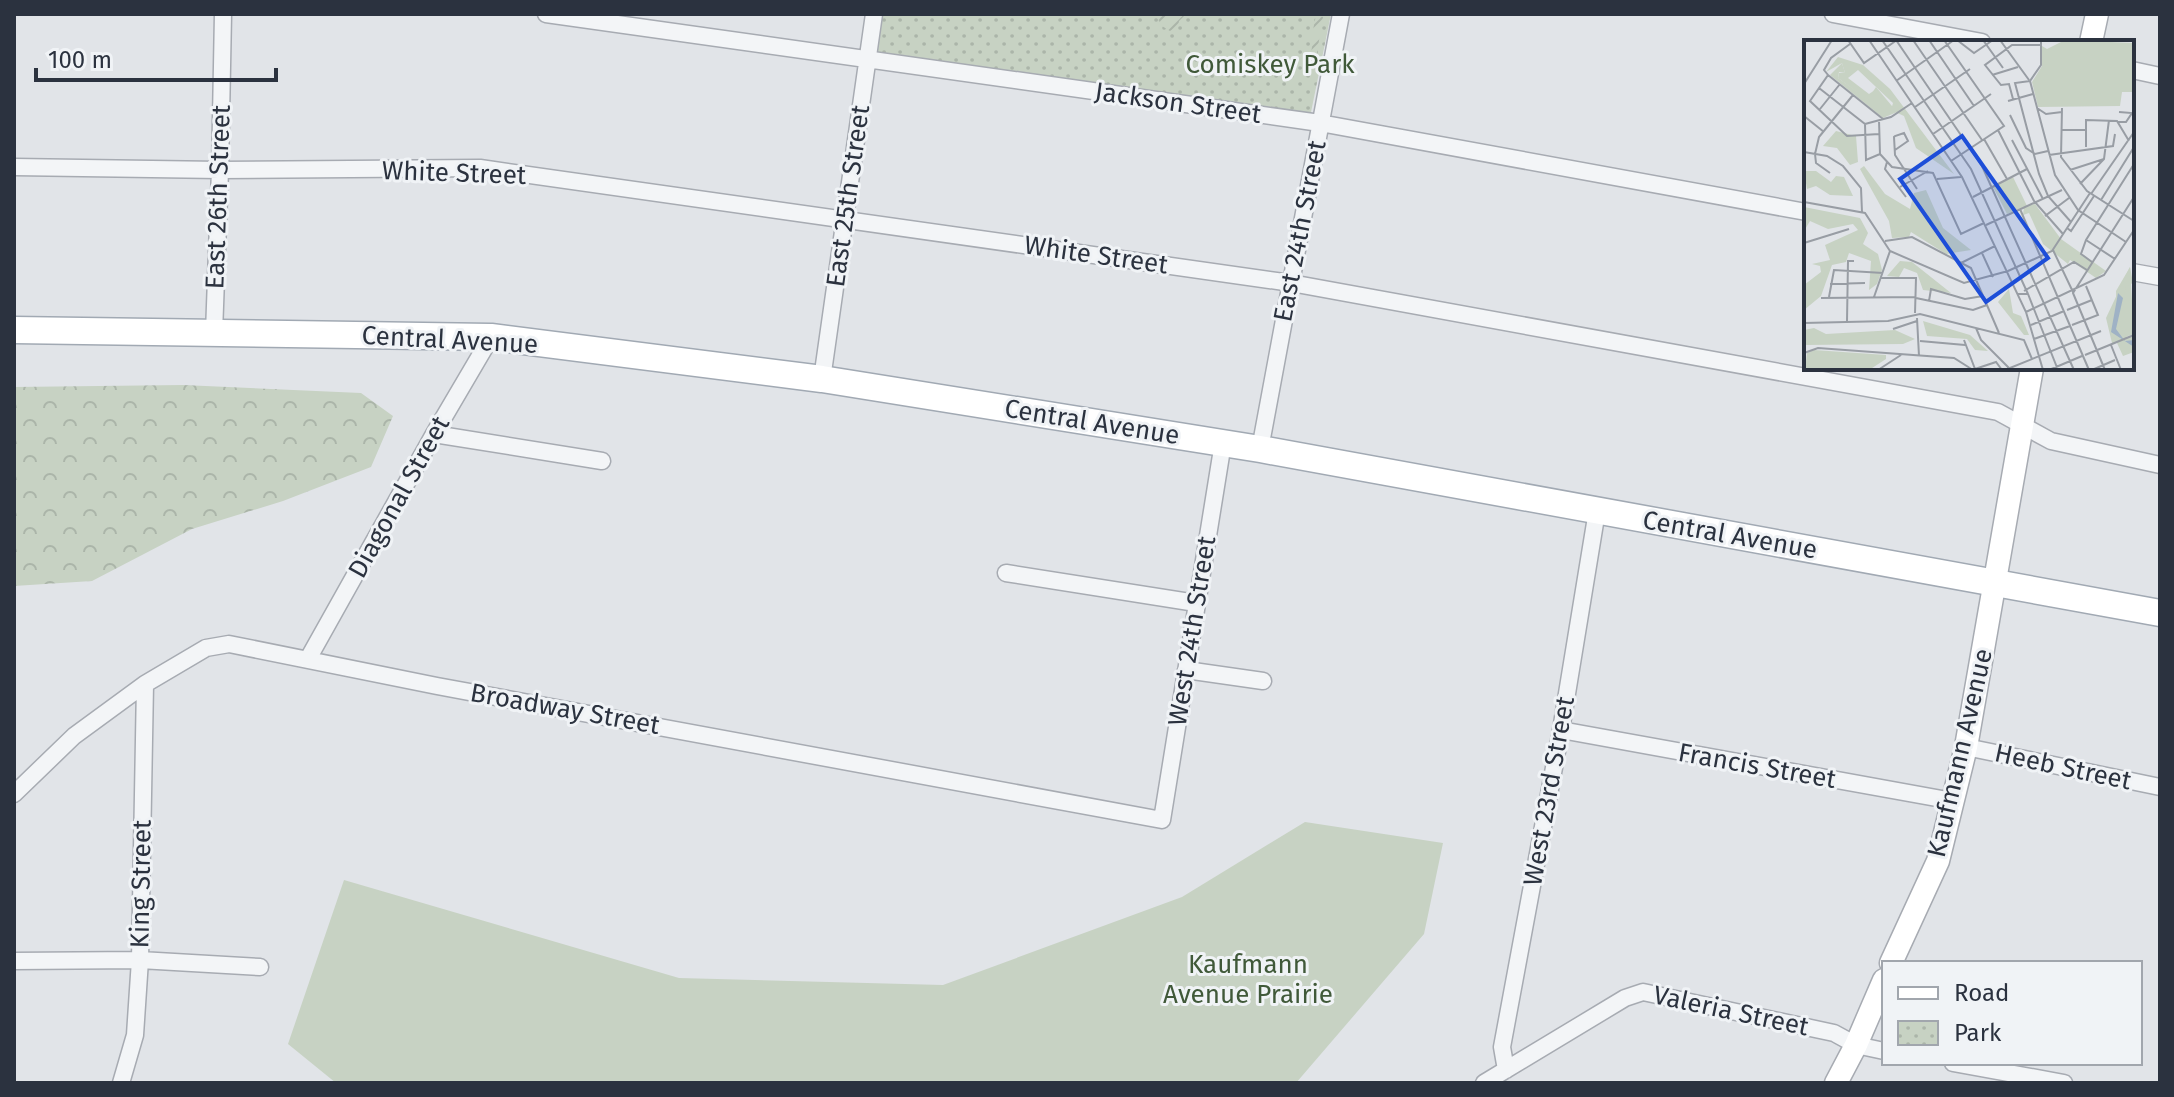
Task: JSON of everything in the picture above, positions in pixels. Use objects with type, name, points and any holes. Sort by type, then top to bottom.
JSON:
[{"type":"main road","points":[[2091,40],[2097,14]]},
{"type":"main road","name":"Central Avenue","points":[[14,330],[491,337],[822,379],[1260,449],[2160,613]]},
{"type":"main road","name":"Kaufmann Avenue","points":[[1892,961],[1938,861],[1966,747],[2032,370]]},
{"type":"main road","points":[[1836,1083],[1882,985]]},
{"type":"street","name":"East 26th Street","points":[[214,333],[223,14]]},
{"type":"street","name":"Jackson Street","points":[[546,14],[1320,123],[1804,212]]},
{"type":"street","name":"East 25th Street","points":[[822,379],[874,14]]},
{"type":"street","name":"East 24th Street","points":[[1260,449],[1341,14]]},
{"type":"street","points":[[1833,14],[1971,40]]},
{"type":"street","points":[[2134,70],[2160,76]]},
{"type":"street","name":"White Street","points":[[14,167],[220,170],[480,168],[1291,283],[1998,412],[2051,441],[2160,465]]},
{"type":"street","points":[[2134,272],[2160,277]]},
{"type":"street","name":"Diagonal Street","points":[[308,659],[491,337]]},
{"type":"street","points":[[434,434],[602,461]]},
{"type":"street","name":"West 24th Street","points":[[1162,820],[1223,443]]},
{"type":"street","name":"West 23rd Street","points":[[1506,1070],[1502,1047],[1561,730],[1597,511]]},
{"type":"street","points":[[1006,573],[1196,603]]},
{"type":"street","name":"Broadway Street","points":[[14,794],[74,736],[145,684],[206,648],[229,644],[437,686],[1162,820]]},
{"type":"street","points":[[1186,670],[1263,681]]},
{"type":"street","name":"King Street","points":[[121,1083],[135,1035],[140,960],[145,684]]},
{"type":"street","name":"Francis Street","points":[[1561,730],[1953,801]]},
{"type":"street","name":"Heeb Street","points":[[1966,747],[2160,787]]},
{"type":"street","points":[[14,961],[140,960],[260,967]]},
{"type":"street","name":"Valeria Street","points":[[1484,1083],[1625,998],[1643,992],[1834,1033],[1856,1045],[1882,1051]]},
{"type":"street","points":[[1964,1065],[2064,1083]]},
{"type":"green space","name":"Comiskey Park","points":[[874,14],[1331,14],[1309,122],[868,58]]},
{"type":"green space","points":[[1155,14],[1186,14],[1178,27],[1170,31],[1162,26]]},
{"type":"green space","points":[[1316,15],[1323,17],[1312,67],[1309,65]]},
{"type":"green space","points":[[183,385],[361,393],[393,416],[371,467],[283,501],[192,529],[92,581],[14,586],[14,387]]},
{"type":"green space","name":"Kaufmann Avenue Prairie","points":[[1305,822],[1443,843],[1424,934],[1296,1083],[336,1083],[288,1044],[344,880],[679,978],[943,985],[1182,897]]}]
